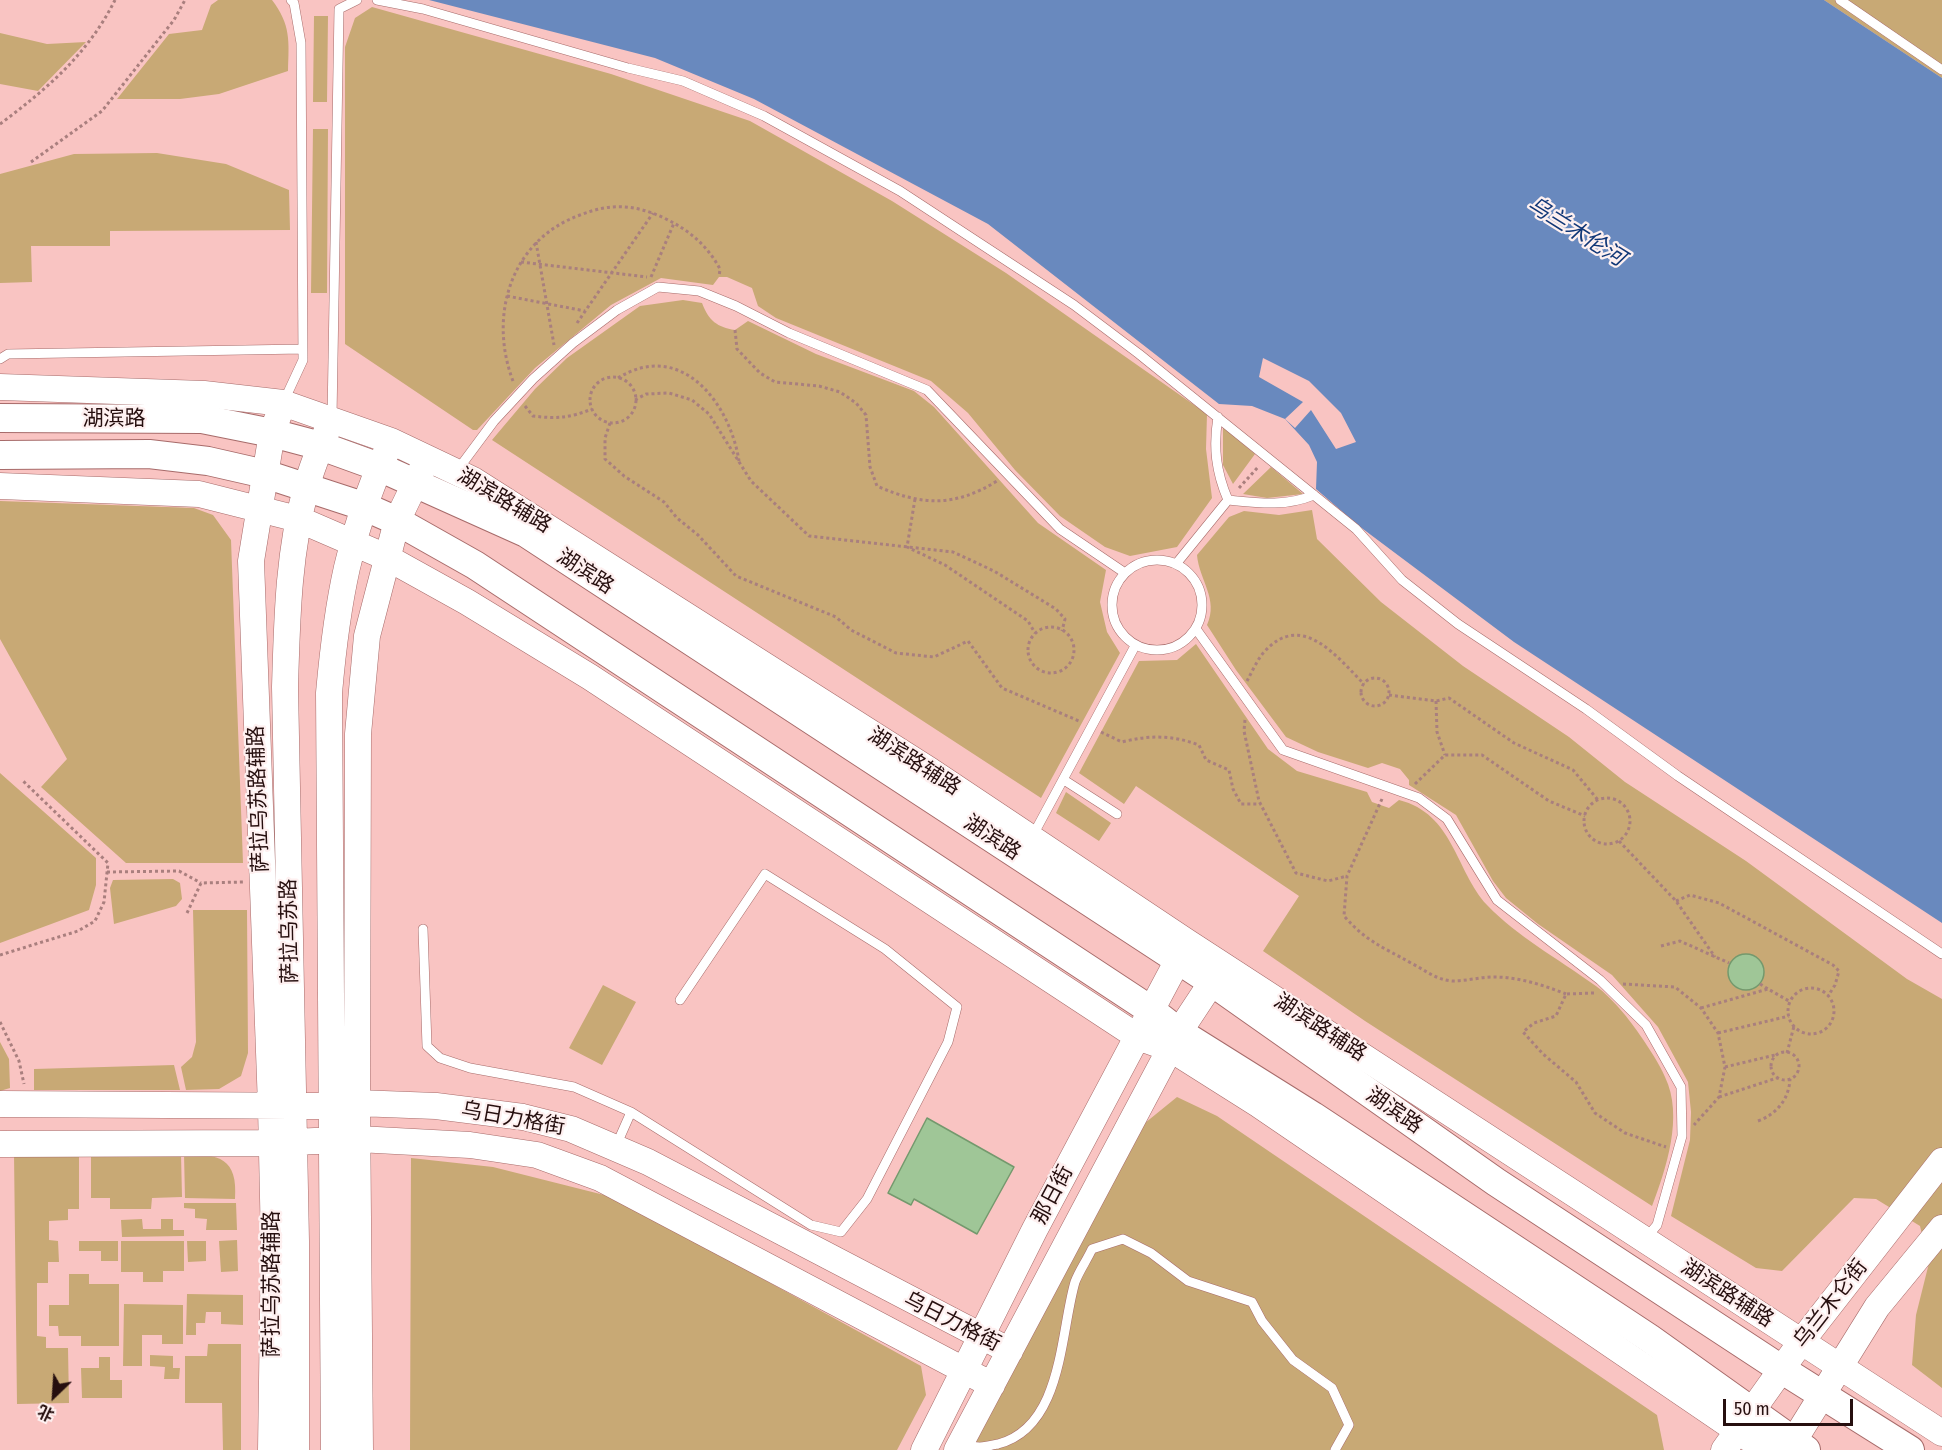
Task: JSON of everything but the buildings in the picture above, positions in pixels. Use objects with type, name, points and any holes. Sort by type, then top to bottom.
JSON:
[{"type":"main road","name":"湖滨路","points":[[0,418],[202,419],[272,433],[321,446],[379,467],[526,533],[1183,951],[1216,973],[1496,1182],[1781,1370],[1910,1450]]},
{"type":"main road","name":"湖滨路","points":[[0,454],[148,454],[208,461],[266,474],[363,506],[397,521],[475,565],[1152,1011],[1175,1040],[1313,1116],[1623,1320],[1737,1430],[1796,1447]]},
{"type":"street","name":"湖滨路辅路","points":[[0,387],[204,394],[283,403],[391,441],[427,457],[473,480],[929,770],[1031,839],[1183,951]]},
{"type":"street","name":"萨拉乌苏路辅路","points":[[282,1106],[262,882],[251,561],[272,433],[283,403]]},
{"type":"street","name":"萨拉乌苏路","points":[[296,1450],[282,1106],[285,687],[288,598],[298,519],[306,487],[332,419]]},
{"type":"street","name":"萨拉乌苏路","points":[[334,1450],[329,693],[335,620],[351,542],[363,506],[391,441]]},
{"type":"street","points":[[360,1450],[357,1103],[358,734],[367,636],[386,557],[397,521],[427,457]]},
{"type":"street","points":[[0,486],[199,494],[298,519],[386,557],[467,602],[590,677],[1138,1037],[1175,1040]]},
{"type":"street","name":"那日街","points":[[924,1450],[1183,951]]},
{"type":"street","name":"湖滨路辅路","points":[[1216,973],[1645,1240],[1942,1433]]},
{"type":"street","name":"那日街","points":[[959,1446],[1175,1040],[1216,973]]},
{"type":"street","name":"乌日力格街","points":[[12,1104],[331,1106],[357,1103],[436,1106],[523,1117],[571,1129],[648,1162],[1010,1351]]},
{"type":"street","name":"乌日力格街","points":[[0,1144],[332,1142],[358,1139],[470,1145],[537,1155],[600,1178],[992,1385]]},
{"type":"street","name":"萨拉乌苏路辅路","points":[[271,1450],[283,1142]]},
{"type":"street","name":"乌兰木仑街","points":[[1737,1430],[1801,1342],[1942,1161]]},
{"type":"street","name":"乌兰木仑街","points":[[1796,1447],[1822,1394],[1877,1307],[1942,1228]]},
{"type":"street","points":[[1737,1430],[1766,1450]]},
{"type":"lane","points":[[283,403],[303,360],[301,43],[294,3],[291,0]]},
{"type":"lane","points":[[332,419],[339,9],[357,0]]},
{"type":"lane","points":[[377,0],[423,9],[628,68],[683,81],[764,116],[900,191],[986,245],[1074,305],[1268,456],[1356,529],[1402,580],[1458,624],[1586,709],[1678,776],[1942,954]]},
{"type":"lane","points":[[1839,0],[1942,70]]},
{"type":"lane","points":[[462,464],[494,421],[518,395],[573,343],[617,310],[658,288],[699,291],[736,306],[789,333],[927,390],[1060,529],[1125,573]]},
{"type":"lane","points":[[0,359],[8,354],[303,349]]},
{"type":"lane","points":[[1218,417],[1214,441],[1218,476],[1228,500]]},
{"type":"lane","points":[[1228,500],[1266,504],[1295,503],[1314,495]]},
{"type":"lane","points":[[1176,564],[1228,500]]},
{"type":"lane","points":[[1165,561],[1176,564],[1185,570],[1198,587],[1203,608],[1196,629],[1181,644],[1171,648],[1149,650],[1135,646],[1122,633],[1113,614],[1114,592],[1125,573],[1144,562],[1165,561]]},
{"type":"lane","points":[[1196,629],[1283,750],[1419,798],[1447,819],[1497,900],[1610,989],[1646,1025],[1681,1087],[1682,1136],[1657,1225],[1645,1240]]},
{"type":"lane","points":[[1031,839],[1135,646]]},
{"type":"lane","points":[[1064,780],[1117,814]]},
{"type":"lane","points":[[423,929],[427,1046],[440,1058],[470,1068],[574,1087],[631,1112],[811,1225],[841,1232],[867,1199],[916,1105],[948,1042],[957,1007],[885,949],[765,874],[680,1000]]},
{"type":"lane","points":[[615,1148],[631,1112]]},
{"type":"lane","points":[[959,1446],[977,1449],[1007,1442],[1032,1425],[1058,1373],[1076,1281],[1092,1249],[1123,1239],[1150,1253],[1188,1281],[1252,1302],[1262,1322],[1293,1360],[1332,1388],[1348,1425],[1335,1450]]},
{"type":"path","points":[[0,124],[61,76],[87,46],[115,0]]},
{"type":"path","points":[[31,162],[102,111],[174,20],[185,0]]},
{"type":"path","points":[[592,409],[567,418],[533,416],[518,395],[505,351],[502,322],[507,296],[521,262],[536,241],[548,230],[604,206],[627,205],[675,223],[693,235],[713,255],[720,269],[719,277]]},
{"type":"path","points":[[575,326],[653,213]]},
{"type":"path","points":[[646,287],[675,223]]},
{"type":"path","points":[[536,241],[554,349]]},
{"type":"path","points":[[521,262],[661,278]]},
{"type":"path","points":[[507,296],[593,312]]},
{"type":"path","points":[[735,330],[737,349],[767,378],[775,382],[819,386],[840,392],[856,403],[866,415],[870,467],[877,486],[899,495],[951,502],[969,496],[1006,475]]},
{"type":"path","points":[[618,378],[629,371],[645,367],[685,373],[707,388],[735,436],[739,462]]},
{"type":"path","points":[[610,378],[618,378],[630,385],[635,400],[634,407],[625,420],[610,423],[602,420],[592,409],[590,395],[597,383],[610,378]]},
{"type":"path","points":[[635,400],[646,394],[669,393],[692,400],[709,414],[751,481],[809,536],[953,552],[994,571],[1056,609],[1065,619],[1062,631]]},
{"type":"path","points":[[610,423],[604,438],[605,459],[646,492],[664,502],[677,518],[698,535],[736,576],[836,617],[851,630],[896,653],[934,657],[968,641],[1002,688],[1065,714],[1122,742],[1146,736],[1178,737],[1199,745],[1206,759],[1229,770],[1233,789],[1241,804],[1261,804]]},
{"type":"path","points":[[1228,500],[1268,456]]},
{"type":"path","points":[[907,547],[915,498]]},
{"type":"path","points":[[907,547],[945,565],[1028,621],[1035,633]]},
{"type":"path","points":[[1048,628],[1062,631],[1072,642],[1072,658],[1069,664],[1055,673],[1040,671],[1030,659],[1028,645],[1035,633],[1048,628]]},
{"type":"path","points":[[1347,876],[1328,881],[1296,873],[1261,804],[1244,731],[1243,695],[1264,652],[1284,637],[1307,636],[1329,647],[1364,684]]},
{"type":"path","points":[[1372,679],[1381,680],[1388,687],[1389,695],[1380,705],[1368,704],[1361,693],[1364,684],[1372,679]]},
{"type":"path","points":[[1389,695],[1436,701],[1449,698],[1514,743],[1573,770],[1598,800]]},
{"type":"path","points":[[1436,701],[1437,732],[1445,755]]},
{"type":"path","points":[[1408,794],[1419,778],[1445,755],[1482,754],[1550,801],[1585,816]]},
{"type":"path","points":[[0,955],[78,931],[95,921],[104,902],[108,863],[22,780]]},
{"type":"path","points":[[1388,787],[1347,876],[1344,916],[1360,934],[1379,948],[1411,962],[1436,978],[1453,981],[1505,978],[1546,986],[1566,994],[1591,994],[1622,984],[1675,987],[1701,1008],[1718,1033],[1725,1067],[1719,1097],[1704,1116],[1682,1136]]},
{"type":"path","points":[[1605,798],[1618,802],[1628,813],[1628,828],[1619,841],[1612,844],[1596,842],[1586,830],[1587,809],[1598,800],[1605,798]]},
{"type":"path","points":[[1619,841],[1676,901],[1715,957]]},
{"type":"path","points":[[106,872],[179,871],[201,883],[262,882]]},
{"type":"path","points":[[187,913],[201,883]]},
{"type":"path","points":[[1676,901],[1690,895],[1719,903],[1833,965],[1839,971],[1835,985],[1828,996]]},
{"type":"path","points":[[1661,946],[1680,941],[1729,963]]},
{"type":"path","points":[[1760,984],[1790,1002]]},
{"type":"path","points":[[1809,988],[1816,988],[1828,996],[1832,1002],[1832,1018],[1823,1030],[1808,1033],[1794,1026],[1789,1016],[1790,1002],[1796,994],[1809,988]]},
{"type":"path","points":[[1701,1008],[1768,989]]},
{"type":"path","points":[[1566,994],[1556,1016],[1534,1023],[1523,1032],[1543,1054],[1576,1082],[1595,1113],[1625,1133],[1678,1150]]},
{"type":"path","points":[[1718,1033],[1789,1016]]},
{"type":"path","points":[[0,1022],[19,1061],[24,1080],[12,1104]]},
{"type":"path","points":[[1787,1053],[1794,1026]]},
{"type":"path","points":[[1719,1097],[1778,1078],[1790,1079],[1797,1073],[1798,1065],[1795,1057],[1787,1053],[1725,1067]]},
{"type":"path","points":[[1778,1055],[1771,1067],[1778,1078]]},
{"type":"path","points":[[1758,1121],[1767,1118],[1781,1106],[1790,1091],[1790,1079]]},
{"type":"shaded area","points":[[218,0],[272,0],[283,17],[288,34],[288,71],[219,94],[180,99],[117,99],[169,34],[202,30],[211,5]]},
{"type":"shaded area","points":[[1824,0],[1942,0],[1942,78]]},
{"type":"shaded area","points":[[372,7],[611,74],[750,121],[892,201],[1006,273],[1207,414],[1206,449],[1212,498],[1177,547],[1130,556],[1105,547],[1060,516],[1015,470],[968,413],[931,381],[776,318],[758,306],[752,288],[727,277],[719,277],[713,285],[661,278],[611,305],[535,368],[477,430],[473,430],[345,344],[345,47],[355,18]]},
{"type":"shaded area","points":[[314,16],[328,16],[327,102],[313,102]]},
{"type":"shaded area","points":[[0,33],[47,44],[86,42],[38,91],[0,84]]},
{"type":"shaded area","points":[[313,129],[328,129],[327,293],[311,293]]},
{"type":"shaded area","points":[[157,153],[226,164],[289,190],[290,230],[110,231],[110,246],[31,246],[32,282],[0,283],[0,174],[74,154]]},
{"type":"shaded area","points":[[683,300],[702,303],[711,319],[723,327],[735,330],[748,321],[816,354],[914,391],[934,407],[1038,523],[1106,570],[1100,602],[1107,632],[1120,653],[1041,798],[492,440],[535,389],[567,358],[640,306]]},
{"type":"shaded area","points":[[1223,427],[1255,454],[1233,484],[1223,465]]},
{"type":"shaded area","points":[[1271,467],[1303,494],[1267,498],[1243,494]]},
{"type":"shaded area","points":[[0,501],[194,508],[213,515],[231,540],[243,863],[126,863],[41,787],[67,759],[0,639]]},
{"type":"shaded area","points":[[1312,510],[1317,539],[1381,602],[1463,666],[1569,737],[1625,782],[1746,861],[1907,979],[1942,999],[1942,1388],[1912,1365],[1916,1315],[1929,1263],[1920,1226],[1876,1199],[1854,1198],[1782,1271],[1756,1268],[1671,1216],[1690,1140],[1691,1112],[1688,1082],[1658,1027],[1612,975],[1538,924],[1506,898],[1493,881],[1456,815],[1409,785],[1409,780],[1400,769],[1382,763],[1368,768],[1318,752],[1286,737],[1236,670],[1207,625],[1211,607],[1210,598],[1197,555],[1229,517],[1244,511],[1279,515]]},
{"type":"shaded area","points":[[1196,644],[1268,749],[1297,771],[1367,792],[1372,802],[1389,808],[1399,800],[1417,807],[1431,817],[1443,830],[1467,876],[1487,905],[1525,937],[1600,989],[1626,1016],[1663,1072],[1673,1108],[1671,1142],[1663,1176],[1652,1206],[1365,1021],[1263,951],[1299,896],[1136,786],[1124,804],[1079,773],[1139,661],[1177,660]]},
{"type":"shaded area","points":[[0,773],[96,858],[96,885],[89,910],[0,943]]},
{"type":"shaded area","points":[[1066,792],[1111,823],[1099,841],[1056,813]]},
{"type":"shaded area","points":[[173,879],[180,883],[182,899],[176,906],[114,924],[110,888],[113,880]]},
{"type":"shaded area","points":[[193,910],[247,910],[248,1053],[241,1076],[219,1089],[186,1090],[181,1067],[192,1057],[196,1042]]},
{"type":"shaded area","points":[[603,985],[636,1002],[602,1065],[569,1048]]},
{"type":"shaded area","points":[[0,1042],[9,1059],[10,1088],[0,1091]]},
{"type":"shaded area","points":[[174,1065],[180,1090],[34,1090],[34,1069]]},
{"type":"shaded area","points":[[1177,1097],[1217,1116],[1657,1415],[1664,1450],[967,1450],[1145,1123]]},
{"type":"shaded area","points":[[14,1154],[79,1154],[79,1209],[68,1209],[68,1220],[49,1221],[49,1240],[58,1241],[59,1262],[48,1262],[48,1283],[37,1283],[37,1336],[46,1337],[46,1348],[68,1348],[69,1403],[17,1404]]},
{"type":"shaded area","points":[[181,1154],[182,1197],[152,1198],[151,1209],[110,1209],[110,1198],[91,1198],[91,1155]]},
{"type":"shaded area","points":[[184,1154],[207,1155],[224,1161],[233,1175],[235,1199],[185,1198]]},
{"type":"shaded area","points":[[411,1158],[493,1167],[616,1198],[921,1366],[926,1395],[897,1450],[410,1450]]},
{"type":"shaded area","points":[[184,1203],[236,1203],[237,1230],[206,1230],[207,1219],[195,1218],[195,1209],[184,1208]]},
{"type":"shaded area","points":[[142,1219],[143,1229],[161,1229],[161,1219],[173,1219],[173,1230],[184,1230],[184,1236],[122,1237],[121,1220]]},
{"type":"shaded area","points":[[237,1240],[238,1271],[221,1272],[219,1241]]},
{"type":"shaded area","points":[[79,1241],[118,1241],[118,1261],[101,1261],[101,1251],[79,1251]]},
{"type":"shaded area","points":[[121,1241],[184,1241],[184,1271],[163,1271],[163,1282],[143,1282],[143,1272],[121,1272]]},
{"type":"shaded area","points":[[187,1241],[206,1241],[206,1261],[188,1262]]},
{"type":"shaded area","points":[[69,1274],[89,1274],[89,1284],[119,1284],[119,1346],[81,1346],[81,1336],[59,1336],[58,1326],[49,1326],[49,1305],[69,1305]]},
{"type":"shaded area","points":[[187,1294],[243,1295],[243,1325],[221,1324],[221,1312],[206,1312],[205,1323],[196,1323],[196,1335],[186,1335]]},
{"type":"shaded area","points":[[124,1304],[183,1305],[183,1344],[162,1344],[162,1335],[142,1335],[142,1366],[123,1366]]},
{"type":"shaded area","points":[[208,1344],[241,1344],[241,1450],[223,1450],[222,1403],[185,1403],[185,1356],[207,1356]]},
{"type":"shaded area","points":[[150,1355],[173,1356],[173,1368],[180,1368],[179,1379],[164,1379],[165,1367],[150,1366]]},
{"type":"shaded area","points":[[99,1357],[110,1357],[110,1380],[122,1380],[122,1398],[82,1398],[81,1368],[99,1368]]},
{"type":"water","name":"乌兰木伦河","points":[[429,0],[1824,0],[1942,78],[1942,923],[1514,642],[1359,526],[1316,489],[1317,462],[1309,445],[1285,419],[1252,406],[1219,404],[988,224],[754,99],[655,58]]},
{"type":"pier","points":[[1263,358],[1309,381],[1341,413],[1356,442],[1336,449],[1311,410],[1295,428],[1285,419],[1303,402],[1259,377]]}]
